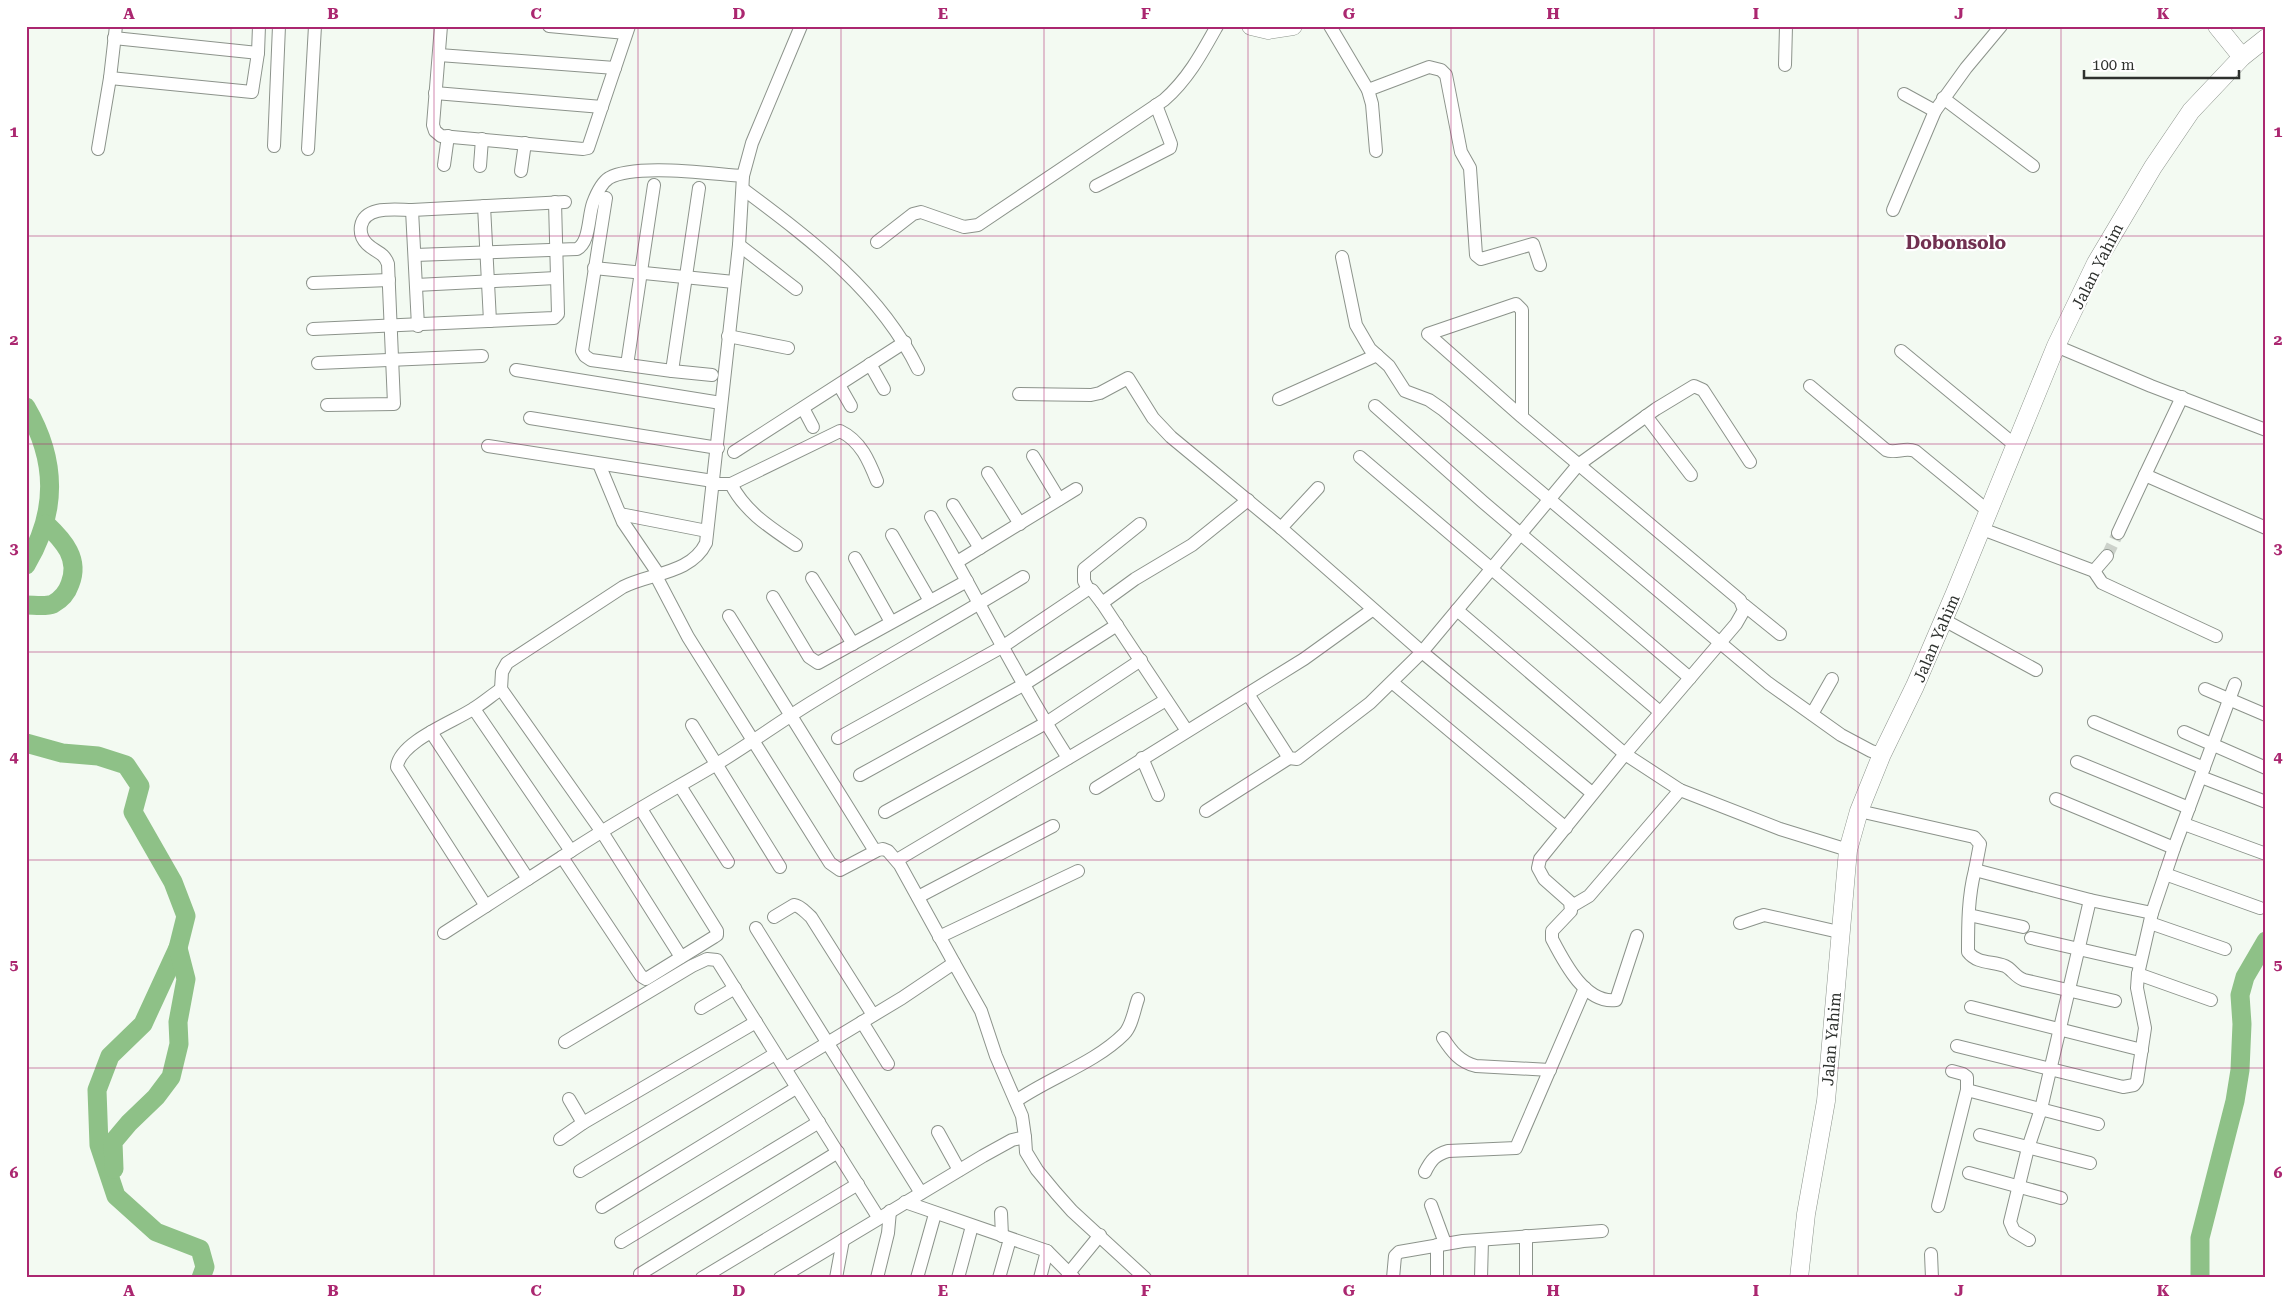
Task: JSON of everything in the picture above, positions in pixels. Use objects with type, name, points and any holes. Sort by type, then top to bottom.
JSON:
[{"type":"street","points":[[110,78],[252,92],[258,53],[259,26]]},
{"type":"street","points":[[274,146],[279,26]]},
{"type":"street","points":[[308,149],[315,26]]},
{"type":"street","points":[[441,26],[433,125],[435,131],[441,136],[588,148],[628,30],[549,26]]},
{"type":"street","points":[[681,957],[602,832],[501,688],[502,672],[507,663],[623,587],[638,579],[658,576],[690,562],[701,552],[706,543],[739,245],[743,176],[752,143],[801,26]]},
{"type":"street","points":[[878,242],[913,214],[921,212],[964,227],[978,225],[1156,105],[1178,88],[1190,72],[1217,26]]},
{"type":"street","points":[[1251,26],[1268,30],[1293,26]]},
{"type":"street","points":[[1330,26],[1368,90],[1372,104],[1376,151]]},
{"type":"street","points":[[1784,65],[1786,26]]},
{"type":"street","points":[[1893,210],[1935,111],[1943,98],[2001,26]]},
{"type":"street","points":[[2217,26],[2242,57]]},
{"type":"street","points":[[98,149],[110,78],[115,32],[258,53]]},
{"type":"street","name":"Jalan Yahim","points":[[1799,1278],[1806,1214],[1827,1092],[1839,932],[1848,850],[1859,811],[1882,754],[1944,620],[2056,346],[2101,255],[2153,167],[2191,111],[2242,57],[2266,38]]},
{"type":"street","points":[[439,55],[615,68]]},
{"type":"street","points":[[1368,90],[1429,67],[1441,70],[1446,76],[1461,152],[1470,168],[1476,255],[1481,259],[1533,244],[1540,266]]},
{"type":"street","points":[[436,93],[602,107]]},
{"type":"street","points":[[1904,94],[1935,111]]},
{"type":"street","points":[[1943,98],[2033,166]]},
{"type":"street","points":[[1096,186],[1170,148],[1171,144],[1156,105]]},
{"type":"street","points":[[444,165],[448,136]]},
{"type":"street","points":[[480,166],[482,139]]},
{"type":"street","points":[[521,171],[525,143]]},
{"type":"street","points":[[414,256],[577,249],[583,244],[593,203],[602,184],[610,178],[641,172],[743,176]]},
{"type":"street","points":[[627,365],[654,185]]},
{"type":"street","points":[[672,371],[698,188]]},
{"type":"street","points":[[743,189],[785,220],[839,266],[891,322],[905,342],[918,369]]},
{"type":"street","points":[[606,198],[582,351],[591,360],[712,375]]},
{"type":"street","points":[[313,329],[392,327],[418,326],[554,318],[558,314],[555,250],[560,202],[375,211],[368,214],[362,221],[361,230],[367,244],[385,256],[388,264],[392,327],[394,404],[327,405]]},
{"type":"street","points":[[484,206],[488,252],[490,321]]},
{"type":"street","points":[[412,210],[418,326]]},
{"type":"street","points":[[739,245],[796,289]]},
{"type":"street","points":[[1342,257],[1356,325],[1370,348],[1388,366],[1405,391],[1429,400],[1442,409],[1768,683],[1854,743],[1882,754]]},
{"type":"street","points":[[594,268],[734,282]]},
{"type":"street","points":[[416,285],[556,278]]},
{"type":"street","points":[[313,283],[389,280]]},
{"type":"street","points":[[1522,417],[1522,310],[1520,306],[1516,304],[1428,334],[1515,411],[1522,417],[1578,465],[1780,634]]},
{"type":"street","points":[[728,336],[788,348]]},
{"type":"street","points":[[734,452],[905,342]]},
{"type":"street","points":[[2056,346],[2266,430]]},
{"type":"street","points":[[1901,351],[2016,446]]},
{"type":"street","points":[[1278,399],[1377,355]]},
{"type":"street","points":[[318,363],[482,356]]},
{"type":"street","points":[[870,364],[884,389]]},
{"type":"street","points":[[516,370],[721,403]]},
{"type":"street","points":[[1019,394],[1091,395],[1128,378],[1163,429],[1281,528],[1372,610],[1592,793]]},
{"type":"street","points":[[839,385],[852,406]]},
{"type":"street","points":[[1206,811],[1289,758],[1297,759],[1336,731],[1393,683],[1422,652],[1578,465],[1646,416],[1694,386],[1698,387],[1703,390],[1750,462]]},
{"type":"street","points":[[1810,386],[1886,450],[1891,452],[1905,449],[1915,451],[1988,512]]},
{"type":"street","points":[[2118,533],[2182,397]]},
{"type":"street","points":[[1375,406],[1690,678]]},
{"type":"street","points":[[803,408],[813,427]]},
{"type":"street","points":[[1646,416],[1691,475]]},
{"type":"street","points":[[530,418],[718,448]]},
{"type":"street","points":[[488,446],[712,483],[731,484],[840,431],[850,436],[867,456],[877,481]]},
{"type":"street","points":[[1034,456],[1059,499]]},
{"type":"street","points":[[1360,458],[1660,712]]},
{"type":"street","points":[[599,464],[620,514],[658,576],[688,637],[835,867],[840,870],[874,851],[883,849],[897,860],[981,1010],[998,1063],[1022,1116],[1026,1152],[1037,1170],[1072,1210],[1145,1278]]},
{"type":"street","points":[[988,473],[1020,524]]},
{"type":"street","points":[[2144,475],[2266,528]]},
{"type":"street","points":[[731,484],[746,508],[796,545]]},
{"type":"street","points":[[1281,528],[1318,488]]},
{"type":"street","points":[[957,562],[1076,489]]},
{"type":"street","points":[[1102,603],[1135,579],[1192,546],[1248,500]]},
{"type":"street","points":[[953,505],[980,548]]},
{"type":"street","points":[[620,514],[707,531]]},
{"type":"street","points":[[931,517],[980,603],[1023,685],[1068,758]]},
{"type":"street","points":[[1140,524],[1084,569],[1084,581],[1088,589],[1092,590],[1102,603],[1187,731]]},
{"type":"street","points":[[1982,529],[2094,571],[2102,583],[2216,636]]},
{"type":"street","points":[[892,535],[930,601]]},
{"type":"street","points":[[2094,571],[2107,556]]},
{"type":"street","points":[[855,558],[891,622]]},
{"type":"street","points":[[444,933],[566,854],[755,741],[816,699],[1023,577]]},
{"type":"street","points":[[812,578],[853,644]]},
{"type":"street","points":[[773,597],[809,657],[818,663],[967,580]]},
{"type":"street","points":[[838,738],[1002,647],[1088,589]]},
{"type":"street","points":[[1572,906],[1565,896],[1544,879],[1538,868],[1540,859],[1592,793],[1736,624],[1744,610],[1744,605]]},
{"type":"street","points":[[1096,788],[1311,654],[1372,610]]},
{"type":"street","points":[[1457,610],[1625,754],[1680,790],[1780,829],[1848,850]]},
{"type":"street","points":[[729,616],[874,851]]},
{"type":"street","points":[[1944,620],[2036,670]]},
{"type":"street","points":[[860,775],[1023,685],[1117,625]]},
{"type":"street","points":[[885,812],[1046,723],[1141,660]]},
{"type":"street","points":[[1812,714],[1832,679]]},
{"type":"street","points":[[1393,683],[1566,828]]},
{"type":"street","points":[[1958,1046],[2130,1087],[2137,1081],[2145,1028],[2138,988],[2139,968],[2151,918],[2174,848],[2235,684]]},
{"type":"street","points":[[486,906],[397,766],[398,759],[409,746],[474,709],[501,688]]},
{"type":"street","points":[[2205,689],[2266,715]]},
{"type":"street","points":[[1248,694],[1289,758]]},
{"type":"street","points":[[897,860],[1166,700]]},
{"type":"street","points":[[474,709],[641,976],[646,979],[714,938],[717,935],[717,931],[641,809]]},
{"type":"street","points":[[2094,722],[2266,802]]},
{"type":"street","points":[[692,725],[715,765],[780,867]]},
{"type":"street","points":[[431,732],[528,878]]},
{"type":"street","points":[[2184,732],[2212,746],[2266,768]]},
{"type":"street","points":[[1142,758],[1158,795]]},
{"type":"street","points":[[2077,762],[2189,808]]},
{"type":"street","points":[[680,786],[728,862]]},
{"type":"street","points":[[1637,936],[1616,1000],[1600,997],[1585,988],[1552,939],[1552,931],[1567,916],[1572,906],[1589,896],[1680,790]]},
{"type":"street","points":[[2056,799],[2174,848]]},
{"type":"street","points":[[1859,811],[1974,837],[1980,844],[1971,885],[1969,915],[1968,952],[1974,958],[2003,965],[2018,978],[2115,1001]]},
{"type":"street","points":[[2184,824],[2266,854]]},
{"type":"street","points":[[918,897],[1053,826]]},
{"type":"street","points":[[1975,870],[2151,918],[2226,949]]},
{"type":"street","points":[[939,937],[1078,871]]},
{"type":"street","points":[[2165,874],[2260,908]]},
{"type":"street","points":[[2029,1240],[2014,1231],[2010,1222],[2028,1148],[2041,1109],[2061,1030],[2068,990],[2090,900]]},
{"type":"street","points":[[774,917],[794,905],[799,906],[805,911],[811,917],[873,1015]]},
{"type":"street","points":[[1740,923],[1764,915],[1839,932]]},
{"type":"street","points":[[1969,915],[2023,927]]},
{"type":"street","points":[[756,928],[921,1193]]},
{"type":"street","points":[[2031,938],[2139,968],[2211,1000]]},
{"type":"street","points":[[565,1042],[707,958],[717,960],[858,1184],[884,1214],[888,1233],[877,1278]]},
{"type":"street","points":[[786,1068],[954,963]]},
{"type":"street","points":[[701,1008],[735,988]]},
{"type":"street","points":[[1425,1172],[1430,1160],[1438,1154],[1448,1151],[1516,1148],[1585,988]]},
{"type":"street","points":[[1016,1101],[1036,1087],[1092,1056],[1124,1034],[1129,1027],[1138,999]]},
{"type":"street","points":[[1971,1007],[2142,1050]]},
{"type":"street","points":[[560,1139],[756,1022]]},
{"type":"street","points":[[862,1022],[888,1064]]},
{"type":"street","points":[[1443,1038],[1452,1052],[1468,1064],[1550,1070]]},
{"type":"street","points":[[580,1171],[775,1054]]},
{"type":"street","points":[[1938,1206],[1967,1090],[1967,1077],[1952,1071]]},
{"type":"street","points":[[602,1207],[796,1088]]},
{"type":"street","points":[[1967,1090],[2098,1124]]},
{"type":"street","points":[[569,1099],[584,1123]]},
{"type":"street","points":[[621,1242],[819,1122]]},
{"type":"street","points":[[938,1132],[959,1170]]},
{"type":"street","points":[[1980,1135],[2090,1163]]},
{"type":"street","points":[[780,1278],[796,1273],[884,1214],[1012,1140],[1025,1136]]},
{"type":"street","points":[[640,1274],[838,1152]]},
{"type":"street","points":[[1969,1173],[2060,1198]]},
{"type":"street","points":[[702,1278],[858,1184]]},
{"type":"street","points":[[905,1202],[1047,1252],[1070,1276],[1100,1235]]},
{"type":"street","points":[[1431,1204],[1441,1244],[1437,1278]]},
{"type":"street","points":[[999,1278],[1006,1237],[1001,1213]]},
{"type":"street","points":[[917,1278],[935,1214]]},
{"type":"street","points":[[958,1278],[972,1226]]},
{"type":"street","points":[[1393,1278],[1394,1256],[1397,1253],[1441,1244],[1602,1230]]},
{"type":"street","points":[[1526,1236],[1526,1278]]},
{"type":"street","points":[[836,1278],[843,1240]]},
{"type":"street","points":[[1481,1278],[1482,1240]]},
{"type":"street","points":[[1040,1278],[1047,1252]]},
{"type":"street","points":[[1931,1254],[1932,1278]]},
{"type":"waterway","points":[[26,407],[44,447],[50,486],[44,525],[26,565]]},
{"type":"waterway","points":[[26,605],[53,604],[62,598],[73,575],[72,559],[68,551],[59,537],[46,524]]},
{"type":"waterway","points":[[26,743],[62,753],[98,756],[126,765],[140,786],[133,812],[173,882],[186,916],[178,948],[143,1024],[110,1056],[97,1090],[99,1145],[116,1196],[156,1232],[200,1249],[205,1267],[201,1278]]},
{"type":"waterway","points":[[2200,1278],[2200,1238],[2235,1101],[2240,1070],[2242,1024],[2240,995],[2245,977],[2266,941]]},
{"type":"waterway","points":[[114,1169],[113,1142],[129,1123],[156,1097],[171,1077],[179,1044],[178,1022],[186,979],[178,948]]},
{"type":"tunnel","points":[[2107,556],[2118,533]]},
{"type":"district","name":"Dobonsolo","points":[[1956,243]]}]
